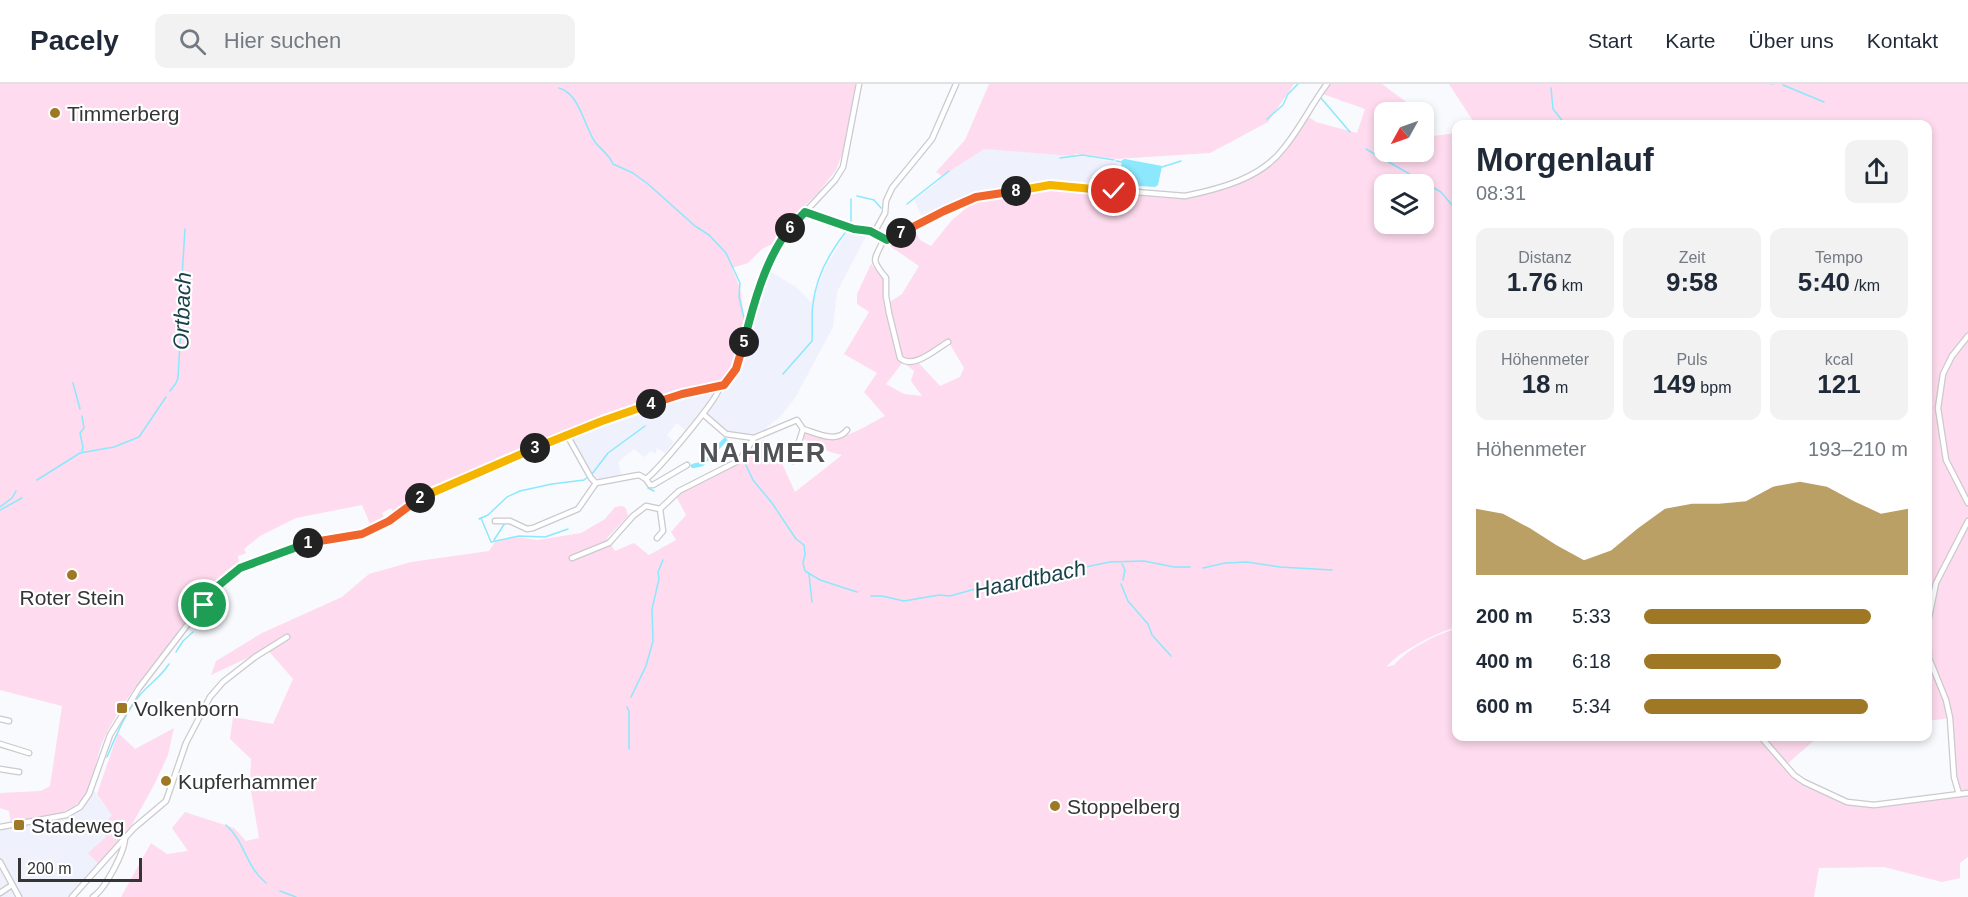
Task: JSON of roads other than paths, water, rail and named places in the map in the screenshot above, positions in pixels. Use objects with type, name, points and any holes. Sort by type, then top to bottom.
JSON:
[{"type":"street","points":[[0,827],[66,815],[83,804],[92,788],[110,735],[133,696],[214,590],[232,573],[291,548],[362,534],[389,521],[425,495],[567,435],[650,404],[720,386],[732,376],[738,366],[751,314],[778,244],[835,180],[843,167],[859,84]]},
{"type":"street","points":[[874,233],[885,213],[886,201],[892,188],[932,139],[956,84]]},
{"type":"street","points":[[805,212],[874,233],[884,239],[890,239],[976,197],[1050,185],[1185,196],[1227,185],[1250,176],[1282,151],[1311,104],[1327,84]]},
{"type":"street","points":[[884,239],[875,262],[886,278],[888,304],[900,358],[907,363],[912,362],[948,342]]},
{"type":"street","points":[[1968,336],[1952,356],[1943,374],[1938,408],[1946,460],[1968,503]]},
{"type":"street","points":[[646,479],[703,414],[719,392],[720,386]]},
{"type":"street","points":[[703,414],[726,434],[754,438],[794,420],[799,422],[803,429],[815,434],[834,437],[844,435],[847,430]]},
{"type":"street","points":[[793,461],[803,429]]},
{"type":"street","points":[[567,435],[596,483]]},
{"type":"street","points":[[660,509],[679,491],[740,460],[754,438]]},
{"type":"street","points":[[495,521],[510,521],[527,530],[578,508],[596,483],[639,475],[653,485],[687,465]]},
{"type":"street","points":[[572,558],[609,543],[633,516],[646,506],[660,509]]},
{"type":"street","points":[[657,538],[663,531],[660,509]]},
{"type":"street","points":[[1932,602],[1936,583],[1968,521]]},
{"type":"street","points":[[72,897],[125,837],[169,797],[174,775],[186,743],[210,697],[223,682],[255,657],[287,637]]},
{"type":"street","points":[[1932,665],[1946,700],[1950,718],[1954,777],[1959,794]]},
{"type":"street","points":[[0,719],[9,722]]},
{"type":"street","points":[[1764,741],[1794,775],[1847,802],[1874,805],[1968,793]]},
{"type":"street","points":[[0,744],[29,753]]},
{"type":"street","points":[[0,769],[20,772]]},
{"type":"street","points":[[93,897],[108,878],[125,842],[125,837]]},
{"type":"street","points":[[0,862],[19,897]]},
{"type":"street","points":[[0,893],[12,885]]},
{"type":"water","points":[[1122,160],[1162,166],[1158,185],[1123,189],[1120,175]]},
{"type":"waterway","points":[[1267,119],[1283,105],[1288,94],[1298,84]]},
{"type":"waterway","points":[[1783,85],[1824,102]]},
{"type":"waterway","points":[[559,88],[566,91],[577,104],[595,142],[613,164],[633,173],[648,184],[695,226],[709,235],[726,253],[740,283],[739,297],[745,322],[732,371]]},
{"type":"waterway","points":[[1551,88],[1553,109],[1562,120]]},
{"type":"waterway","points":[[1321,98],[1350,132]]},
{"type":"waterway","points":[[1366,149],[1441,192],[1452,205]]},
{"type":"waterway","points":[[1060,158],[1082,155],[1114,160]]},
{"type":"waterway","points":[[1116,161],[1122,162]]},
{"type":"waterway","points":[[1162,167],[1181,161]]},
{"type":"waterway","points":[[907,204],[949,171]]},
{"type":"waterway","points":[[857,196],[874,200],[881,208]]},
{"type":"waterway","name":"NAHMER","points":[[851,199],[851,225]]},
{"type":"waterway","name":"Ortbach","points":[[170,391],[178,378],[180,342],[184,325],[180,309],[185,229]]},
{"type":"waterway","name":"NAHMER","points":[[783,374],[812,341],[812,309],[817,283],[830,255],[848,229]]},
{"type":"waterway","points":[[73,383],[80,409]]},
{"type":"waterway","name":"Ortbach","points":[[37,480],[80,453],[114,447],[139,437],[166,397]]},
{"type":"waterway","points":[[82,416],[84,428],[80,433],[82,451]]},
{"type":"waterway","name":"NAHMER","points":[[479,519],[488,515],[507,497],[520,491],[584,480],[592,474],[608,453],[645,426]]},
{"type":"waterway","points":[[693,466],[702,464],[725,440]]},
{"type":"waterway","name":"Haardtbach","points":[[727,441],[739,456]]},
{"type":"waterway","name":"Haardtbach","points":[[744,461],[753,480],[772,503],[796,539],[804,545],[805,571],[820,580],[857,592]]},
{"type":"waterway","points":[[648,488],[654,491]]},
{"type":"waterway","name":"Ortbach","points":[[0,507],[12,498],[16,491]]},
{"type":"waterway","points":[[0,510],[22,498]]},
{"type":"waterway","points":[[481,518],[491,542],[519,536],[545,537],[568,529]]},
{"type":"waterway","points":[[494,540],[505,523]]},
{"type":"waterway","name":"NAHMER","points":[[294,553],[304,550]]},
{"type":"waterway","points":[[631,697],[646,666],[653,641],[652,609],[659,579],[658,572],[663,560]]},
{"type":"waterway","name":"Haardtbach","points":[[871,596],[904,601],[939,595],[950,596],[1007,580],[1047,580],[1066,571],[1110,562],[1144,561],[1174,567],[1190,567]]},
{"type":"waterway","name":"Haardtbach","points":[[1203,568],[1225,563],[1247,562],[1280,567],[1332,570]]},
{"type":"waterway","points":[[1122,564],[1125,570],[1123,580]]},
{"type":"waterway","points":[[809,574],[812,602]]},
{"type":"waterway","points":[[1121,584],[1128,601],[1148,624],[1152,635],[1171,656]]},
{"type":"waterway","name":"NAHMER","points":[[176,652],[193,632]]},
{"type":"waterway","name":"NAHMER","points":[[107,757],[130,709],[169,664]]},
{"type":"waterway","points":[[627,707],[629,711],[629,749]]},
{"type":"waterway","points":[[226,825],[238,839],[253,868],[266,883]]},
{"type":"waterway","points":[[280,891],[296,897]]},
{"type":"place","name":"Timmerberg","points":[[55,113]]},
{"type":"place","name":"Roter Stein","points":[[72,575]]},
{"type":"place","name":"Volkenborn","points":[[122,708]]},
{"type":"place","name":"Kupferhammer","points":[[166,781]]},
{"type":"place","name":"Stoppelberg","points":[[1055,806]]},
{"type":"place","name":"Stadeweg","points":[[19,825]]},
{"type":"district","name":"NAHMER","points":[[763,453]]}]
